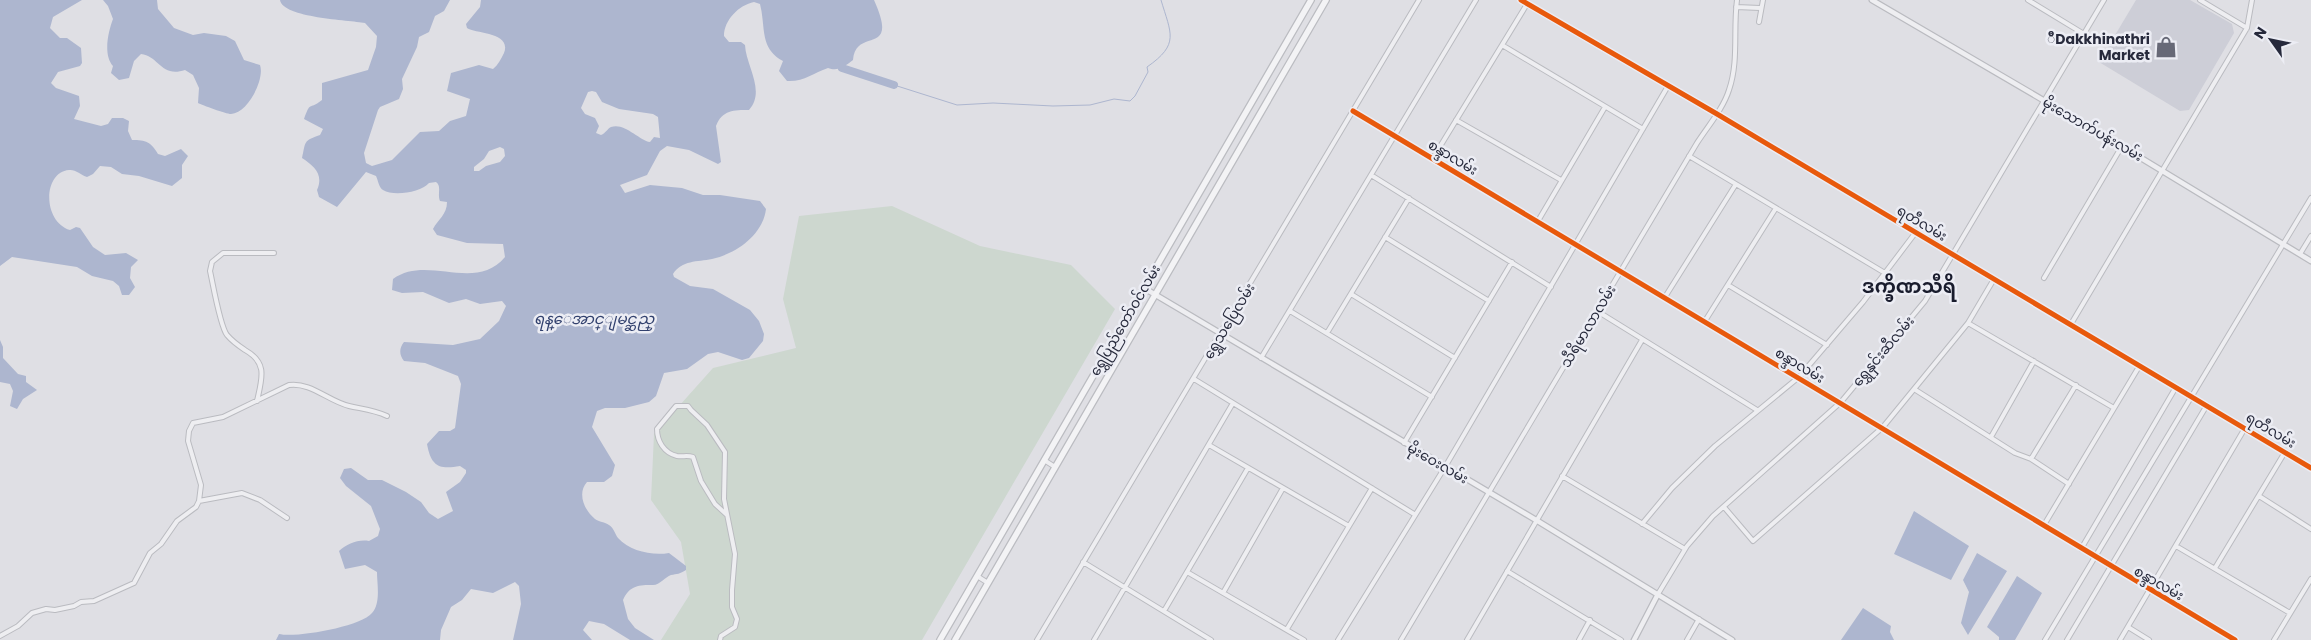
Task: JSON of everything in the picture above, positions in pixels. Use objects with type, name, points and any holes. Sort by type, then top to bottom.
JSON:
[{"type":"main road","name":"ရွှေပြည်တော်ဝင်လမ်း","points":[[940,640],[1311,0]]},
{"type":"main road","name":"ရွှေပြည်တော်ဝင်လမ်း","points":[[955,640],[1326,0]]},
{"type":"street","name":"ရွှေသပြေလမ်း","points":[[1037,640],[1221,335],[1419,0]]},
{"type":"street","points":[[1261,358],[1476,0]]},
{"type":"street","name":"ရတီလမ်း","points":[[1521,0],[1994,278],[2311,468]]},
{"type":"street","name":"သီရိမာလာလမ်း","points":[[1401,640],[1597,310],[1717,114],[1729,90],[1735,64],[1736,0]]},
{"type":"street","points":[[1759,22],[1760,8],[1763,0]]},
{"type":"street","name":"မိုးသောက်ပန်းလမ်း","points":[[1872,0],[2122,146],[2311,261]]},
{"type":"street","points":[[2029,0],[2084,34]]},
{"type":"street","name":"ရွှေနှင်းဆီလမ်း","points":[[1634,640],[1658,594],[1685,549],[1724,507],[1841,402],[1925,301],[2104,0]]},
{"type":"street","points":[[2200,0],[2247,28]]},
{"type":"street","points":[[2071,324],[2247,28],[2252,0]]},
{"type":"street","points":[[1433,158],[1527,4]]},
{"type":"street","points":[[1736,7],[1760,8]]},
{"type":"street","points":[[1502,45],[1643,129]]},
{"type":"street","points":[[1338,640],[1414,514],[1445,467],[1668,86]]},
{"type":"street","points":[[1538,221],[1605,107]]},
{"type":"street","name":"စန္ဒာလမ်း","points":[[1353,111],[1883,427],[2095,558],[2235,640]]},
{"type":"street","points":[[1456,120],[1561,180]]},
{"type":"street","points":[[2044,278],[2122,146]]},
{"type":"street","points":[[1690,156],[1885,273]]},
{"type":"street","points":[[1371,175],[1551,286]]},
{"type":"street","points":[[1666,297],[1736,184]]},
{"type":"street","points":[[1327,333],[1409,198]]},
{"type":"street","points":[[2045,640],[2311,198]]},
{"type":"street","points":[[1705,321],[1776,208]]},
{"type":"street","points":[[1642,524],[1672,488],[1715,446],[1799,377],[1827,345],[1916,232]]},
{"type":"street","points":[[2300,254],[2311,236]]},
{"type":"street","points":[[1385,237],[1489,301]]},
{"type":"street","points":[[257,401],[262,371],[261,362],[256,356],[237,345],[226,334],[210,271],[212,262],[223,253],[274,253]]},
{"type":"street","points":[[1404,443],[1512,262]]},
{"type":"street","points":[[1724,507],[1753,541],[1883,427],[1968,323],[1994,278]]},
{"type":"street","points":[[1728,285],[1827,345]]},
{"type":"street","name":"မိုးဝေးလမ်း","points":[[1144,288],[1536,520],[1732,640]]},
{"type":"street","points":[[1351,294],[1455,358]]},
{"type":"street","points":[[1597,310],[1642,340],[1757,410]]},
{"type":"street","points":[[1290,311],[1432,396]]},
{"type":"street","points":[[1968,323],[2114,408]]},
{"type":"street","points":[[1467,640],[1642,340]]},
{"type":"street","points":[[1991,437],[2034,362]]},
{"type":"street","points":[[2044,525],[2140,365]]},
{"type":"street","points":[[1194,378],[1414,514]]},
{"type":"street","points":[[0,636],[18,626],[32,613],[46,608],[55,610],[74,606],[80,602],[94,601],[134,582],[150,554],[161,544],[177,521],[196,507],[199,501],[201,484],[188,441],[193,423],[223,417],[289,385],[298,384],[334,401],[387,416]]},
{"type":"street","points":[[2031,459],[2076,385]]},
{"type":"street","points":[[2081,549],[2176,387]]},
{"type":"street","points":[[1914,389],[2069,484]]},
{"type":"street","points":[[1094,640],[1233,403]]},
{"type":"street","points":[[2067,640],[2207,405]]},
{"type":"street","points":[[720,640],[721,636],[735,627],[737,619],[732,598],[735,554],[726,515],[725,452],[723,446],[707,425],[688,406],[676,406],[657,429],[657,438],[662,447],[676,456],[693,457],[701,481],[715,504],[726,515]]},
{"type":"street","points":[[2120,640],[2246,428]]},
{"type":"street","points":[[1209,445],[1349,526]]},
{"type":"street","points":[[2215,568],[2285,452]]},
{"type":"street","points":[[1044,460],[1055,467]]},
{"type":"street","points":[[1164,611],[1248,468]]},
{"type":"street","points":[[1562,476],[1685,549]]},
{"type":"street","points":[[1223,592],[1283,488]]},
{"type":"street","points":[[1287,629],[1372,488]]},
{"type":"street","points":[[199,501],[242,493],[260,500],[287,518]]},
{"type":"street","points":[[2258,496],[2311,529]]},
{"type":"street","points":[[2176,546],[2290,613]]},
{"type":"street","points":[[1083,562],[1211,640]]},
{"type":"street","points":[[1506,571],[1621,640]]},
{"type":"street","points":[[1187,572],[1304,640]]},
{"type":"street","points":[[977,576],[988,583]]},
{"type":"street","points":[[2274,640],[2311,579]]},
{"type":"street","points":[[1688,640],[1699,619]]},
{"type":"street","points":[[1580,640],[1590,620]]},
{"type":"street","points":[[2128,627],[2149,640]]},
{"type":"street","points":[[1200,640],[1203,635]]},
{"type":"shaded area","name":"ီDakkhinathri Market","points":[[2136,0],[2190,0],[2232,24],[2234,33],[2189,110],[2180,111],[2099,62]]},
{"type":"shaded area","points":[[892,206],[980,246],[1071,265],[1115,309],[922,640],[661,640],[690,594],[681,542],[651,500],[654,434],[713,368],[796,348],[783,299],[799,216]]},
{"type":"water","points":[[0,0],[82,0],[53,17],[50,28],[60,38],[67,38],[81,48],[82,63],[80,66],[58,72],[51,83],[56,88],[79,96],[80,106],[74,119],[101,126],[108,124],[112,118],[123,118],[129,121],[128,131],[132,140],[148,142],[158,154],[165,156],[181,149],[188,156],[182,165],[182,178],[172,186],[139,176],[122,174],[111,167],[100,166],[93,174],[87,177],[76,171],[69,170],[60,173],[54,179],[49,197],[54,217],[61,225],[70,230],[76,227],[80,228],[93,247],[105,255],[126,253],[138,260],[131,267],[130,278],[135,287],[129,295],[122,295],[119,286],[113,281],[92,276],[77,267],[12,257],[0,266]]},
{"type":"water","points":[[103,0],[157,0],[158,9],[174,28],[193,35],[204,33],[226,36],[235,41],[244,60],[260,65],[261,71],[258,86],[249,102],[237,112],[231,114],[200,104],[198,103],[199,88],[193,75],[185,70],[177,72],[165,69],[152,58],[141,54],[134,61],[129,78],[119,80],[111,73],[113,66],[108,56],[107,43],[113,19],[108,6]]},
{"type":"water","name":"ရန္ေအာင္ျမင္ဆည္","points":[[280,0],[450,0],[444,11],[435,16],[429,32],[419,37],[417,47],[402,79],[403,89],[399,99],[380,107],[378,110],[364,153],[366,163],[372,166],[392,160],[420,132],[439,131],[450,121],[466,116],[470,99],[447,91],[451,73],[479,65],[493,69],[502,57],[505,46],[498,37],[467,28],[466,24],[480,7],[481,0],[874,0],[881,18],[882,29],[880,36],[861,44],[856,50],[853,60],[844,66],[838,69],[828,68],[803,79],[793,81],[787,81],[779,71],[783,61],[775,56],[767,43],[760,4],[754,2],[743,6],[733,14],[727,24],[724,36],[729,42],[741,42],[745,45],[754,78],[756,95],[754,103],[749,110],[729,112],[722,117],[716,126],[721,162],[718,164],[689,150],[667,146],[660,151],[647,175],[620,185],[625,193],[650,185],[682,188],[703,195],[720,195],[760,201],[766,209],[760,227],[739,248],[712,259],[685,264],[673,274],[674,277],[690,286],[713,289],[750,310],[759,321],[764,334],[763,341],[749,358],[742,360],[718,352],[708,354],[687,369],[664,373],[656,396],[649,402],[625,408],[605,408],[597,411],[592,427],[615,465],[612,476],[604,482],[587,482],[584,486],[582,496],[588,511],[598,521],[611,526],[618,538],[629,546],[642,552],[669,553],[686,566],[686,570],[669,576],[658,584],[635,587],[629,591],[623,600],[628,619],[635,628],[654,640],[630,640],[604,624],[589,621],[583,630],[592,640],[513,640],[521,604],[519,586],[515,582],[493,593],[471,589],[462,600],[451,607],[441,630],[440,640],[276,640],[279,634],[313,633],[355,623],[372,613],[377,604],[377,572],[365,565],[345,569],[339,551],[353,543],[369,541],[378,536],[380,529],[371,506],[346,486],[340,478],[344,469],[351,468],[368,480],[382,480],[406,492],[421,502],[429,513],[438,519],[453,511],[446,492],[460,482],[466,470],[460,466],[441,467],[437,465],[431,457],[427,444],[439,431],[450,431],[455,428],[461,384],[458,376],[425,363],[404,361],[400,354],[400,349],[404,342],[453,345],[480,339],[499,321],[506,306],[502,301],[480,304],[466,299],[449,303],[423,292],[402,293],[392,290],[393,279],[406,272],[421,270],[465,273],[480,272],[493,267],[505,257],[503,244],[467,243],[437,235],[433,229],[444,214],[447,202],[440,201],[439,186],[436,182],[429,183],[414,191],[394,193],[382,189],[376,176],[366,172],[337,207],[319,197],[317,171],[302,158],[306,142],[320,135],[323,129],[304,119],[309,108],[322,100],[322,83],[368,70],[376,47],[377,36],[365,23],[318,17],[292,11],[284,6]],"holes":[[[588,92],[596,92],[602,102],[619,109],[653,114],[658,117],[660,138],[654,137],[650,142],[646,141],[626,129],[616,126],[611,127],[601,135],[596,133],[599,126],[595,118],[585,114],[581,108]],[[500,147],[504,149],[505,156],[500,162],[486,166],[479,171],[474,171],[474,167],[484,159],[489,151]]]},
{"type":"water","points":[[0,340],[3,347],[3,358],[18,374],[26,376],[26,382],[37,390],[23,399],[17,409],[10,406],[13,391],[10,384],[0,382]]},
{"type":"water","points":[[1914,511],[1969,546],[1951,580],[1894,554]]},
{"type":"water","points":[[1977,553],[2007,571],[1968,635],[1961,623],[1969,592],[1963,580]]},
{"type":"water","points":[[2017,576],[2042,593],[2015,640],[1999,640],[1999,637],[1987,627]]},
{"type":"water","points":[[1863,608],[1891,626],[1890,632],[1894,640],[1841,640]]},
{"type":"waterway","points":[[894,85],[957,105],[993,103],[1053,106],[1090,105],[1114,99],[1130,101],[1135,96],[1148,72],[1147,67],[1165,52],[1169,45],[1170,30],[1161,0]]},
{"type":"waterway","points":[[842,68],[894,85]]},
{"type":"cycle path","points":[[1521,0],[1717,114],[2311,468]]},
{"type":"cycle path","points":[[1353,111],[2235,640]]},
{"type":"place","name":"ီDakkhinathri Market","points":[[2166,47]]},
{"type":"district","name":"ဒက္ခိဏသီရိ","points":[[1909,286]]}]
